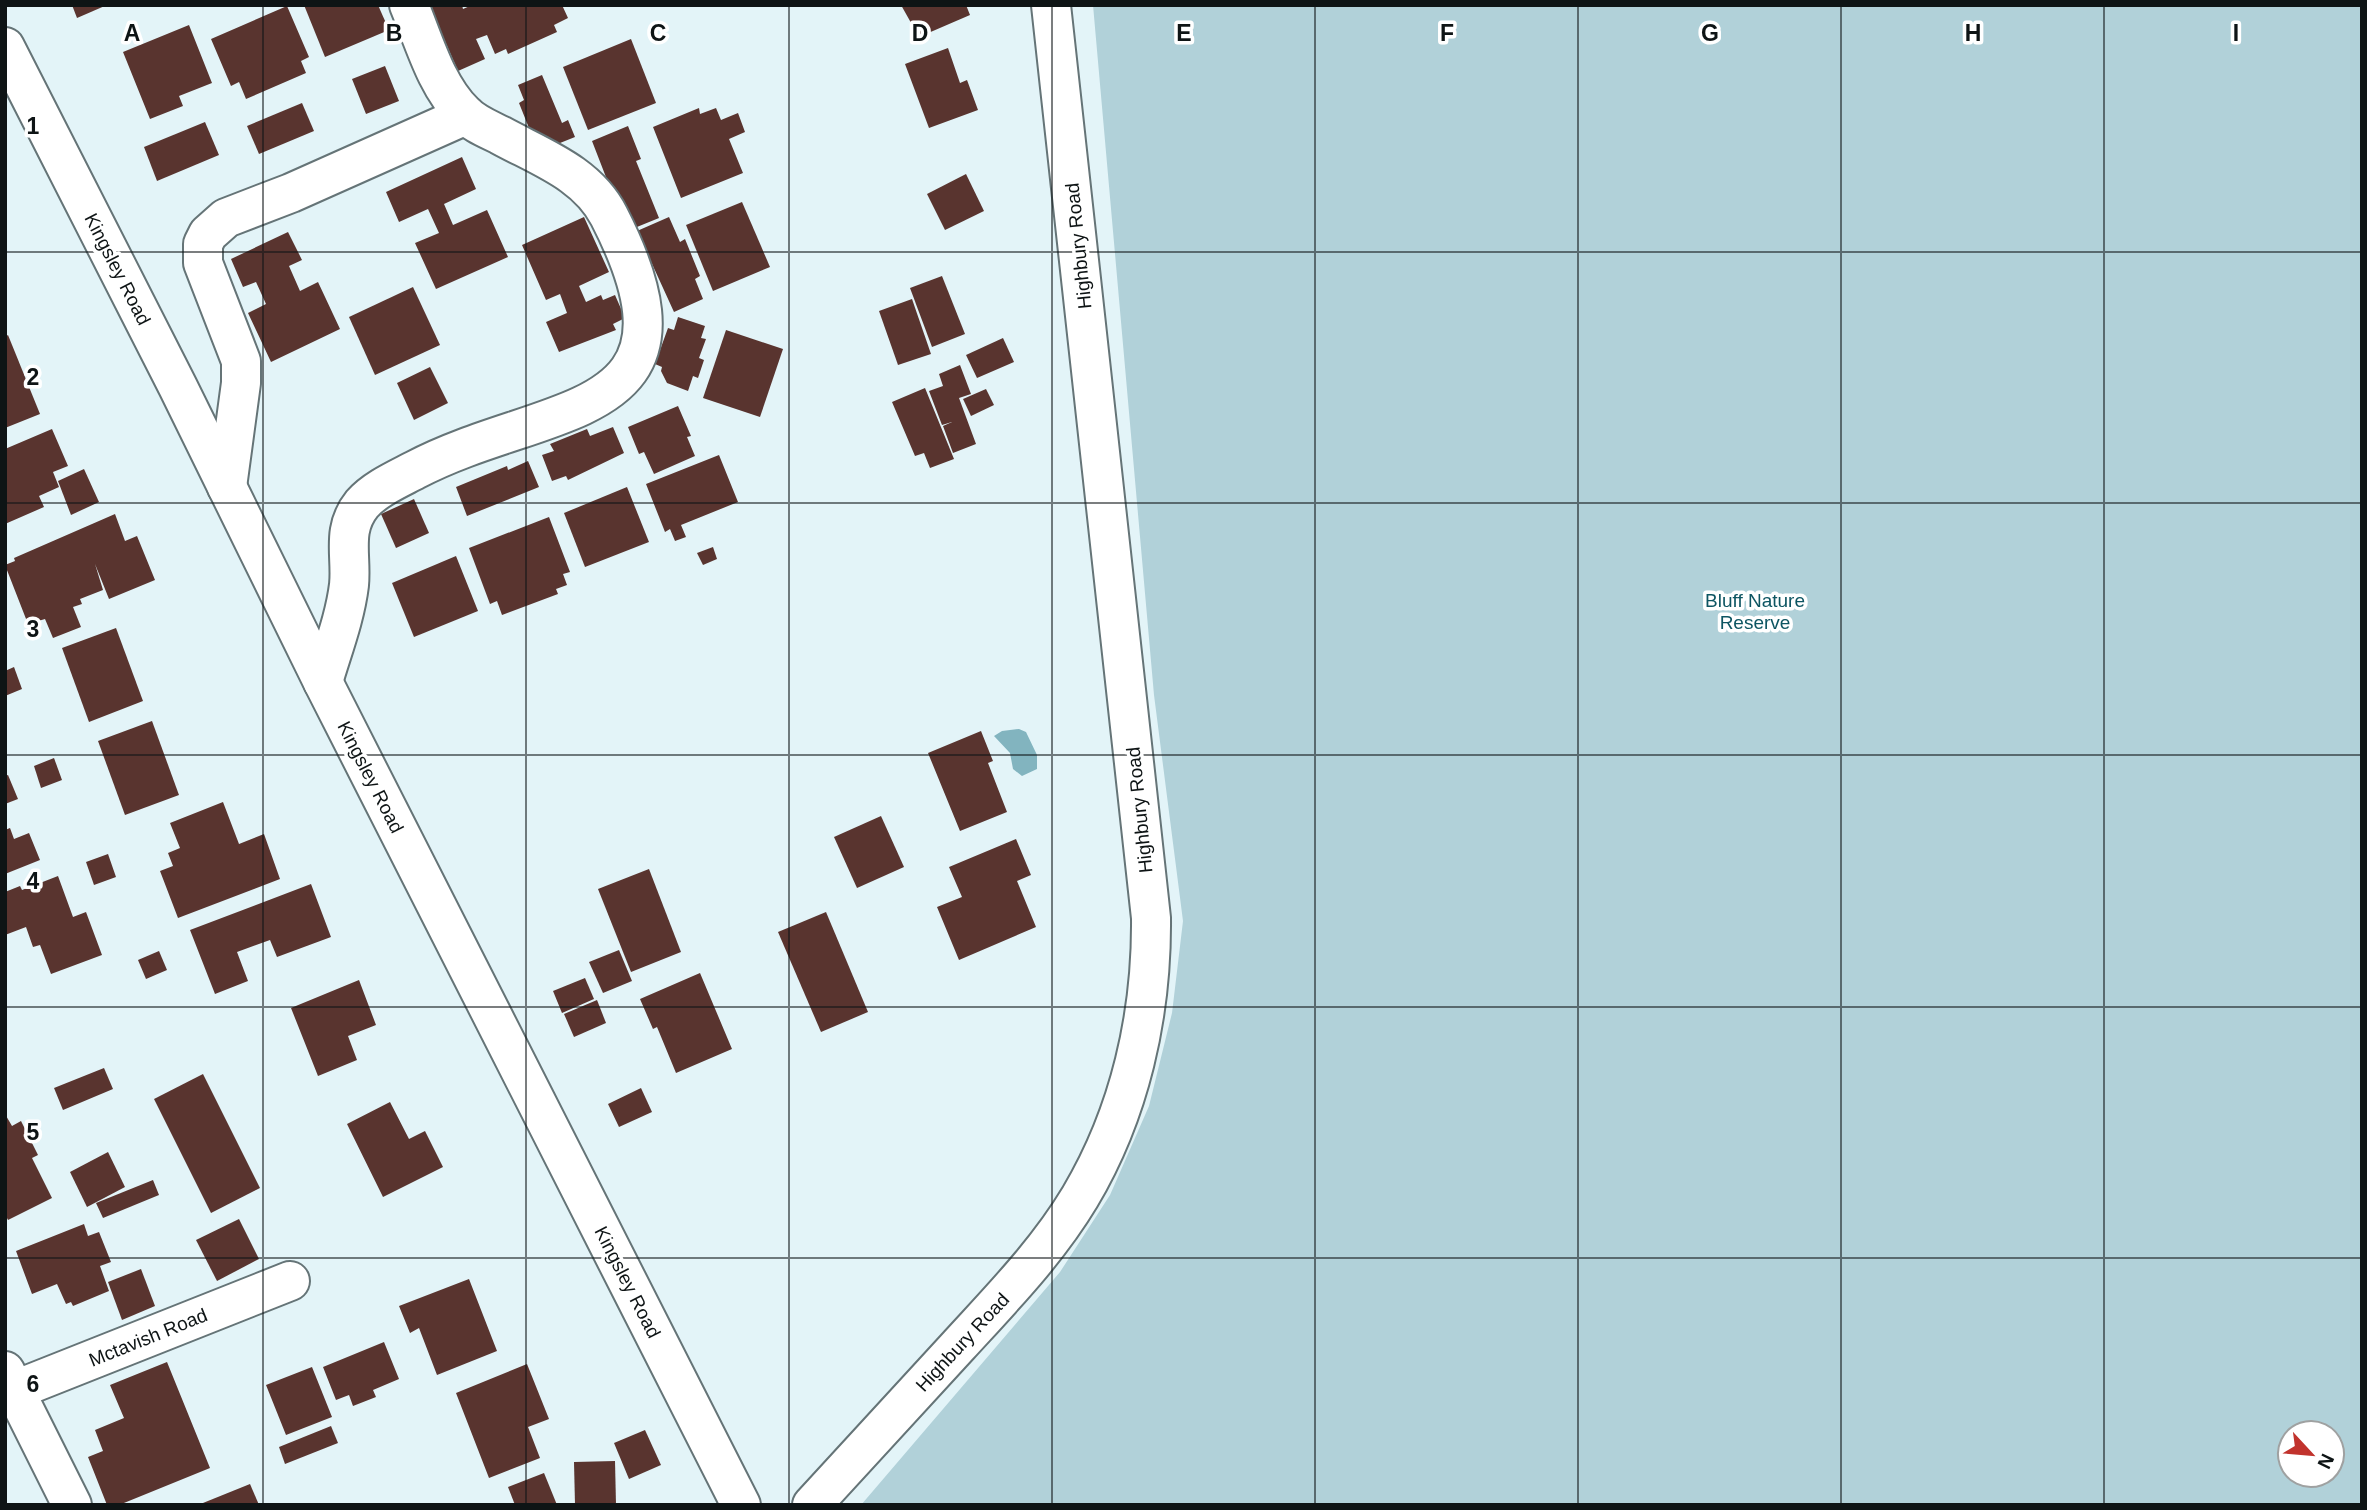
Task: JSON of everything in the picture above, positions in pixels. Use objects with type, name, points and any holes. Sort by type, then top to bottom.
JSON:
[{"type":"street","points":[[323,682],[349,584],[346,552],[351,519],[364,502],[391,482],[441,457],[573,410],[607,394],[624,379],[637,357],[642,336],[643,313],[636,283],[609,216],[596,195],[568,171],[466,115],[443,84],[409,5]]},
{"type":"street","name":"Highbury Road","points":[[812,1505],[1010,1290],[1049,1242],[1080,1197],[1127,1094],[1147,1004],[1151,918],[1051,5]]},
{"type":"street","name":"Kingsley Road","points":[[5,47],[323,682],[741,1505]]},
{"type":"street","points":[[227,487],[241,383],[241,361],[203,263],[203,244],[208,234],[226,218],[291,193],[466,115]]},
{"type":"street","name":"Mctavish Road","points":[[8,1385],[290,1281]]},
{"type":"street","points":[[8,1385],[72,1505]]},
{"type":"green space","name":"Bluff Nature Reserve","points":[[1093,5],[2362,5],[2362,1505],[861,1505],[1060,1272],[1110,1195],[1149,1106],[1172,1013],[1183,921],[1154,695]]},
{"type":"shaded area","points":[[1019,729],[1026,732],[1037,755],[1037,769],[1022,776],[1013,769],[1010,753],[994,736],[1002,731]]},
{"type":"building","points":[[72,5],[107,5],[77,18]]},
{"type":"building","points":[[304,5],[378,5],[389,30],[325,57]]},
{"type":"building","points":[[429,5],[462,5],[463,9],[472,5],[562,5],[568,18],[554,25],[557,32],[508,54],[506,49],[495,54],[487,35],[476,39],[485,59],[458,71]]},
{"type":"building","points":[[901,5],[966,5],[970,15],[919,37]]},
{"type":"building","points":[[287,6],[309,57],[301,61],[306,73],[246,99],[239,82],[231,86],[211,39]]},
{"type":"building","points":[[189,25],[212,83],[179,96],[183,106],[150,119],[123,52]]},
{"type":"building","points":[[631,39],[656,103],[588,130],[563,67]]},
{"type":"building","points":[[948,48],[960,83],[967,80],[978,110],[929,128],[905,64]]},
{"type":"building","points":[[385,66],[399,101],[366,114],[352,79]]},
{"type":"building","points":[[542,75],[562,123],[568,120],[575,137],[550,147],[531,133],[519,103],[524,100],[518,85]]},
{"type":"building","points":[[302,103],[314,131],[259,154],[247,126]]},
{"type":"building","points":[[699,108],[700,114],[716,108],[721,120],[738,113],[745,132],[729,139],[743,173],[681,198],[653,127]]},
{"type":"building","points":[[205,122],[219,155],[157,181],[144,147]]},
{"type":"building","points":[[628,126],[641,159],[636,161],[659,218],[632,229],[616,203],[592,141]]},
{"type":"building","points":[[462,157],[476,189],[444,204],[453,225],[487,210],[508,257],[436,289],[415,243],[439,233],[428,209],[399,222],[386,192]]},
{"type":"building","points":[[966,174],[984,211],[945,230],[927,194]]},
{"type":"building","points":[[742,202],[770,267],[713,291],[686,225]]},
{"type":"building","points":[[584,217],[609,272],[579,286],[586,302],[601,295],[603,300],[615,295],[625,318],[613,324],[616,330],[559,352],[546,322],[567,313],[560,294],[546,300],[522,245]]},
{"type":"building","points":[[669,217],[680,242],[685,239],[700,276],[695,279],[703,299],[674,312],[637,231]]},
{"type":"building","points":[[288,232],[302,260],[289,266],[300,291],[318,282],[340,329],[271,362],[248,313],[266,304],[256,282],[243,287],[231,259]]},
{"type":"building","points":[[942,276],[965,334],[932,347],[910,288]]},
{"type":"building","points":[[413,287],[440,345],[375,375],[349,317]]},
{"type":"building","points":[[912,299],[931,354],[898,365],[879,311]]},
{"type":"building","points":[[678,317],[705,326],[701,338],[706,339],[699,358],[704,360],[698,378],[693,376],[688,391],[667,383],[661,371],[662,367],[655,364],[668,328],[674,330]]},
{"type":"building","points":[[726,330],[783,349],[760,417],[703,398]]},
{"type":"building","points":[[8,335],[40,414],[5,428],[5,337]]},
{"type":"building","points":[[1003,338],[1014,362],[977,378],[966,355]]},
{"type":"building","points":[[960,365],[971,394],[959,398],[976,444],[953,453],[943,426],[952,422],[942,425],[929,391],[943,386],[939,374]]},
{"type":"building","points":[[430,367],[448,403],[414,420],[397,383]]},
{"type":"building","points":[[925,388],[954,459],[930,468],[924,453],[915,456],[892,402]]},
{"type":"building","points":[[986,389],[994,405],[971,416],[963,399]]},
{"type":"building","points":[[678,406],[691,436],[687,437],[695,456],[654,474],[644,452],[639,454],[628,427]]},
{"type":"building","points":[[613,427],[624,453],[568,480],[566,476],[552,481],[542,455],[554,451],[550,444],[587,429],[590,436]]},
{"type":"building","points":[[52,429],[68,466],[53,472],[59,487],[39,496],[44,507],[5,524],[5,449]]},
{"type":"building","points":[[719,455],[738,502],[681,525],[686,537],[675,541],[670,529],[665,532],[646,484]]},
{"type":"building","points":[[528,461],[539,487],[467,516],[456,487],[507,466],[508,470]]},
{"type":"building","points":[[84,469],[99,502],[71,515],[58,481]]},
{"type":"building","points":[[627,487],[649,542],[585,567],[564,513]]},
{"type":"building","points":[[414,499],[429,533],[396,548],[381,514]]},
{"type":"building","points":[[115,514],[125,541],[137,536],[155,580],[109,599],[95,564],[103,590],[80,599],[82,604],[73,607],[81,627],[53,638],[45,619],[28,624],[5,565],[15,561],[14,558]]},
{"type":"building","points":[[549,517],[570,572],[563,574],[567,585],[556,589],[558,594],[502,615],[497,601],[490,604],[469,548]]},
{"type":"building","points":[[713,547],[717,559],[703,565],[697,553]]},
{"type":"building","points":[[456,556],[478,611],[414,637],[392,583]]},
{"type":"building","points":[[116,628],[143,701],[89,722],[62,648]]},
{"type":"building","points":[[14,667],[22,689],[5,696],[5,671]]},
{"type":"building","points":[[152,721],[179,795],[125,815],[98,741]]},
{"type":"building","points":[[981,731],[993,761],[988,763],[1007,812],[960,831],[928,753]]},
{"type":"building","points":[[54,758],[62,780],[41,788],[34,766]]},
{"type":"building","points":[[8,775],[18,799],[5,804],[5,776]]},
{"type":"building","points":[[223,802],[239,844],[264,834],[280,879],[178,918],[160,871],[173,866],[168,853],[180,848],[170,823]]},
{"type":"building","points":[[881,816],[904,867],[857,888],[834,837]]},
{"type":"building","points":[[10,828],[14,839],[29,833],[40,860],[5,874],[5,830]]},
{"type":"building","points":[[1016,839],[1031,875],[1017,881],[1036,927],[959,960],[937,907],[962,897],[949,867]]},
{"type":"building","points":[[108,854],[116,877],[94,885],[86,862]]},
{"type":"building","points":[[649,869],[681,952],[631,972],[598,889]]},
{"type":"building","points":[[58,876],[73,917],[86,912],[102,955],[51,974],[40,945],[33,947],[26,927],[5,935],[5,892],[20,886],[22,890]]},
{"type":"building","points":[[311,884],[331,937],[277,957],[270,940],[237,952],[248,981],[215,994],[190,930]]},
{"type":"building","points":[[826,912],[868,1012],[821,1032],[778,932]]},
{"type":"building","points":[[619,950],[632,981],[603,993],[589,962]]},
{"type":"building","points":[[159,951],[167,970],[146,979],[138,960]]},
{"type":"building","points":[[700,973],[732,1049],[676,1073],[657,1027],[653,1029],[640,999]]},
{"type":"building","points":[[585,978],[594,999],[562,1013],[553,991]]},
{"type":"building","points":[[359,980],[376,1025],[348,1036],[357,1060],[318,1076],[291,1008]]},
{"type":"building","points":[[597,1000],[606,1023],[574,1037],[564,1014]]},
{"type":"building","points":[[104,1068],[113,1089],[63,1110],[54,1088]]},
{"type":"building","points":[[203,1074],[260,1188],[211,1213],[154,1099]]},
{"type":"building","points":[[641,1088],[652,1112],[619,1127],[608,1104]]},
{"type":"building","points":[[390,1102],[409,1139],[425,1131],[443,1167],[383,1197],[347,1124]]},
{"type":"building","points":[[5,1114],[12,1126],[21,1121],[38,1155],[32,1158],[52,1198],[8,1220],[5,1214]]},
{"type":"building","points":[[108,1152],[125,1187],[87,1207],[70,1172]]},
{"type":"building","points":[[153,1180],[159,1195],[103,1218],[96,1203]]},
{"type":"building","points":[[239,1219],[259,1259],[217,1281],[196,1240]]},
{"type":"building","points":[[84,1224],[88,1236],[99,1232],[111,1262],[100,1266],[109,1291],[73,1306],[71,1302],[66,1304],[57,1284],[32,1294],[16,1251]]},
{"type":"building","points":[[141,1269],[155,1306],[122,1320],[108,1282]]},
{"type":"building","points":[[469,1279],[497,1351],[437,1375],[419,1328],[410,1333],[399,1306]]},
{"type":"building","points":[[384,1342],[399,1379],[373,1390],[376,1397],[353,1406],[349,1395],[336,1400],[323,1367]]},
{"type":"building","points":[[167,1362],[210,1468],[119,1505],[107,1505],[88,1457],[103,1451],[95,1430],[124,1418],[110,1385]]},
{"type":"building","points":[[527,1364],[549,1419],[528,1427],[540,1458],[489,1478],[456,1393]]},
{"type":"building","points":[[312,1367],[332,1417],[286,1435],[266,1385]]},
{"type":"building","points":[[331,1426],[338,1443],[285,1464],[279,1447]]},
{"type":"building","points":[[645,1430],[661,1465],[629,1479],[614,1443]]},
{"type":"building","points":[[615,1461],[616,1505],[575,1505],[574,1462]]},
{"type":"building","points":[[544,1473],[557,1505],[515,1505],[508,1487]]},
{"type":"building","points":[[250,1484],[259,1505],[198,1505]]}]
